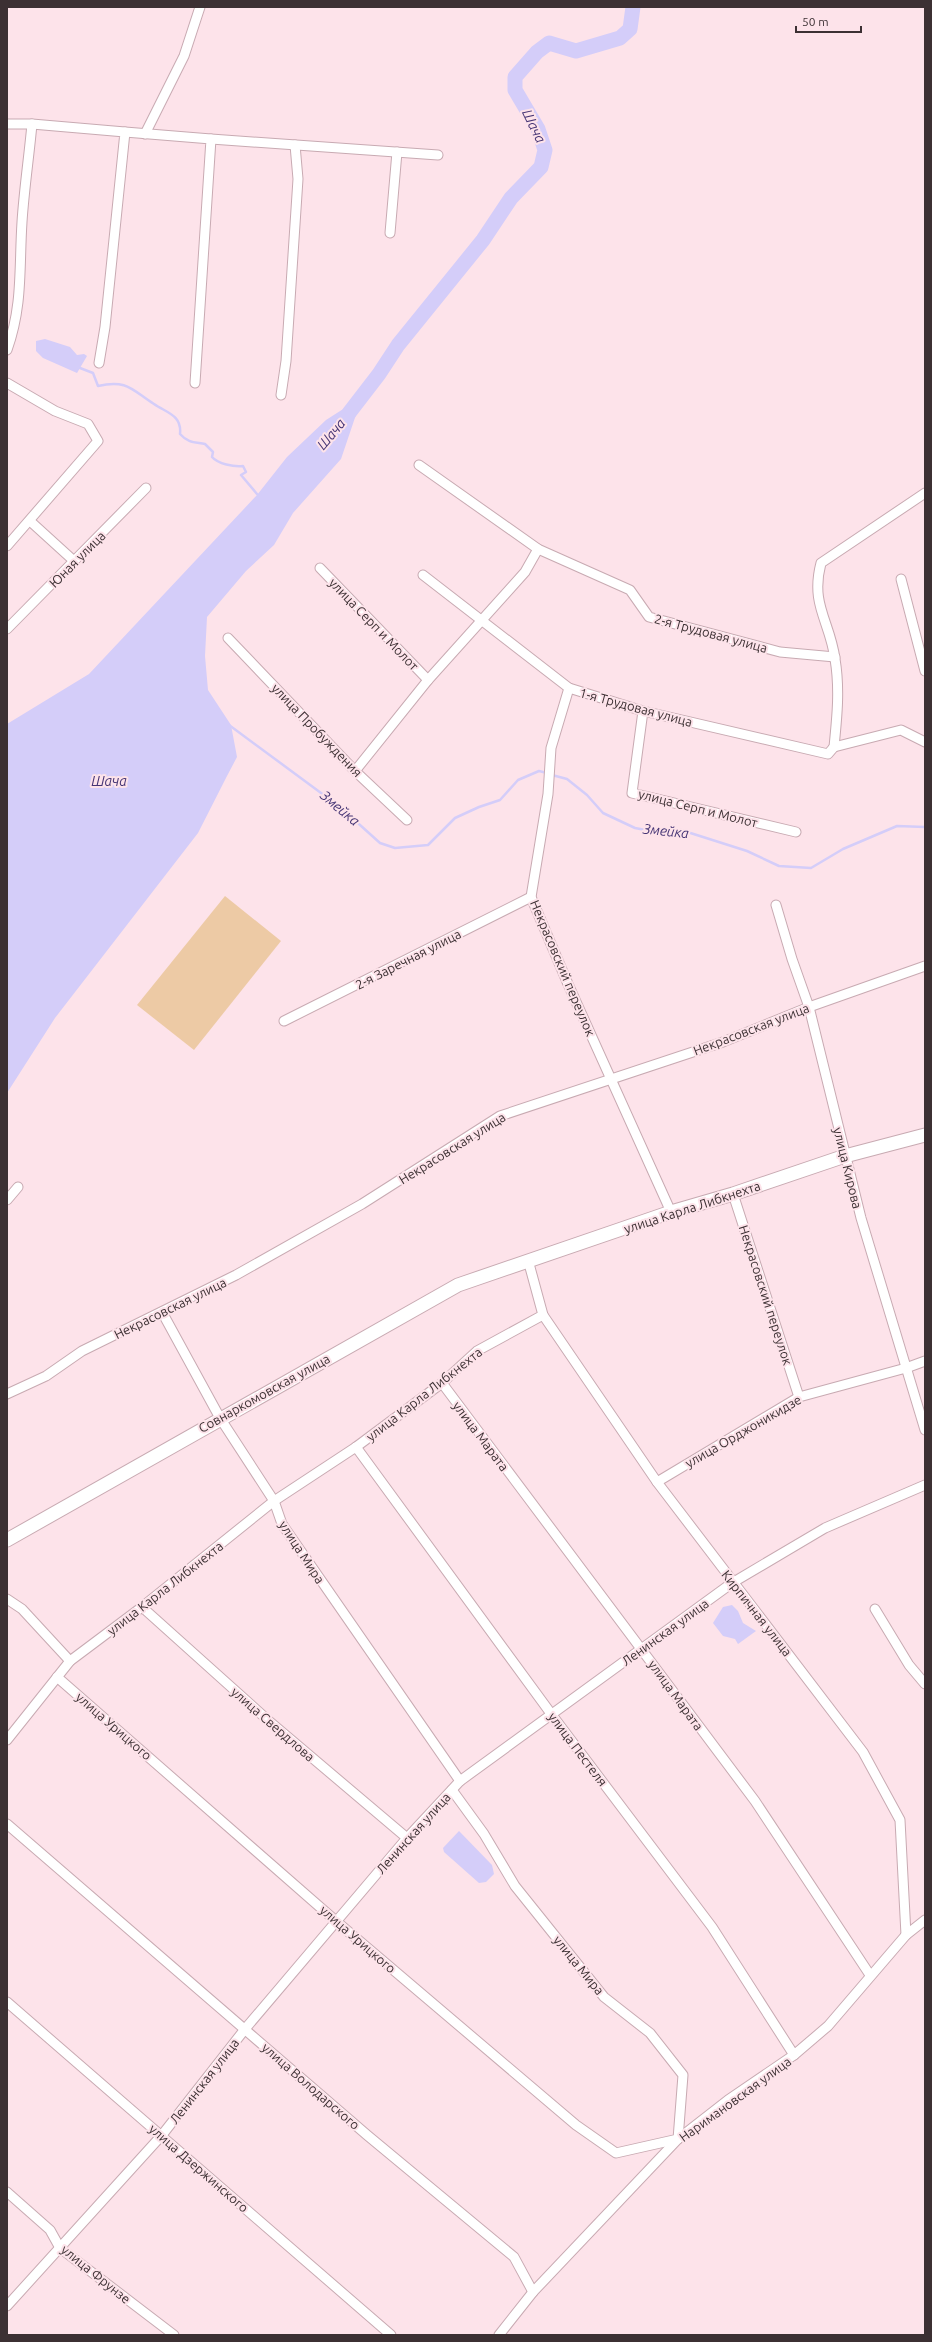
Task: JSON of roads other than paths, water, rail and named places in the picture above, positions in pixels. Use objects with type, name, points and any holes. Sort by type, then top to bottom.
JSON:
[{"type":"street","points":[[145,134],[184,56],[200,7]]},
{"type":"street","points":[[7,124],[32,124],[145,134],[438,155]]},
{"type":"street","points":[[7,350],[14,329],[21,283],[22,224],[32,124]]},
{"type":"street","points":[[99,363],[106,319],[125,132]]},
{"type":"street","points":[[195,383],[211,139]]},
{"type":"street","points":[[281,395],[286,361],[298,179],[295,145]]},
{"type":"street","points":[[390,233],[397,152]]},
{"type":"street","points":[[7,383],[55,411],[88,424],[98,441],[30,522],[7,546]]},
{"type":"street","name":"2-я Трудовая улица","points":[[419,465],[538,549],[630,590],[649,617],[780,652],[835,657]]},
{"type":"street","name":"Юная улица","points":[[7,629],[146,488]]},
{"type":"street","points":[[925,493],[821,563],[817,580],[818,602],[835,657],[839,702],[834,747],[901,730],[925,742]]},
{"type":"street","points":[[30,522],[74,561]]},
{"type":"street","points":[[355,771],[428,680],[525,572],[538,549]]},
{"type":"street","name":"улица Серп и Молот","points":[[320,568],[428,680]]},
{"type":"street","name":"1-я Трудовая улица","points":[[423,576],[569,688],[643,711],[828,754],[834,747]]},
{"type":"street","points":[[901,579],[925,671]]},
{"type":"street","name":"улица Пробуждения","points":[[228,638],[355,771],[408,820]]},
{"type":"street","name":"Некрасовский переулок","points":[[569,688],[550,754],[548,794],[531,897],[672,1212]]},
{"type":"street","name":"улица Серп и Молот","points":[[643,711],[632,793],[796,832]]},
{"type":"street","name":"2-я Заречная улица","points":[[284,1021],[531,897]]},
{"type":"street","name":"улица Кирова","points":[[776,905],[792,959],[809,1007],[861,1218],[925,1430]]},
{"type":"street","name":"Некрасовская улица","points":[[7,1394],[46,1376],[82,1351],[236,1275],[362,1204],[500,1116],[723,1042],[809,1007],[925,966]]},
{"type":"street","name":"улица Карла Либкнехта","points":[[528,1260],[845,1156],[925,1135]]},
{"type":"street","points":[[7,1200],[18,1187]]},
{"type":"street","name":"Некрасовский переулок","points":[[733,1194],[799,1397]]},
{"type":"street","points":[[528,1260],[542,1315]]},
{"type":"street","name":"Совнаркомовская улица","points":[[7,1540],[220,1418],[458,1286],[528,1260]]},
{"type":"street","name":"улица Мира","points":[[162,1312],[220,1418],[274,1501],[282,1524],[460,1781]]},
{"type":"street","name":"улица Карла Либкнехта","points":[[7,1740],[70,1661],[142,1607],[274,1501],[356,1448],[442,1384],[477,1351],[542,1315]]},
{"type":"street","name":"Кирпичная улица","points":[[542,1315],[657,1482],[732,1583],[783,1644],[863,1752],[900,1820],[906,1935]]},
{"type":"street","name":"улица Орджоникидзе","points":[[657,1482],[799,1397],[906,1368],[925,1361]]},
{"type":"street","name":"улица Марата","points":[[442,1384],[642,1648],[755,1801],[870,1975]]},
{"type":"street","name":"улица Пестеля","points":[[356,1448],[552,1715],[712,1927],[794,2055]]},
{"type":"street","name":"Ленинская улица","points":[[7,2306],[162,2135],[245,2029],[407,1838],[460,1781],[732,1583],[824,1528],[925,1485]]},
{"type":"street","points":[[7,1599],[22,1609],[70,1661]]},
{"type":"street","name":"улица Свердлова","points":[[142,1607],[270,1722],[407,1838]]},
{"type":"street","points":[[875,1609],[909,1665],[925,1684]]},
{"type":"street","name":"улица Урицкого","points":[[57,1677],[337,1922],[576,2125],[616,2153],[678,2139]]},
{"type":"street","name":"улица Мира","points":[[452,1790],[484,1834],[515,1886],[604,1997],[650,2033],[683,2075],[678,2139]]},
{"type":"street","name":"улица Володарского","points":[[7,1824],[367,2135],[514,2257],[534,2292]]},
{"type":"street","name":"Наримановская улица","points":[[499,2335],[534,2292],[678,2139],[728,2100],[794,2055],[828,2026],[870,1975],[906,1935],[925,1920]]},
{"type":"street","name":"улица Дзержинского","points":[[7,2002],[391,2335]]},
{"type":"street","name":"улица Фрунзе","points":[[7,2192],[50,2230],[60,2248],[174,2335]]},
{"type":"water","points":[[45,339],[70,347],[77,355],[84,354],[87,356],[77,373],[43,358],[36,351],[36,341]]},
{"type":"water","name":"Шача","points":[[362,397],[341,459],[293,513],[274,545],[246,571],[207,617],[205,656],[208,690],[231,725],[237,757],[198,833],[55,1018],[7,1093],[7,724],[89,674],[257,495],[287,457],[326,420]]},
{"type":"water","points":[[732,1605],[738,1611],[743,1623],[756,1631],[738,1644],[735,1639],[723,1636],[713,1623],[723,1607]]},
{"type":"water","points":[[459,1831],[492,1865],[494,1874],[486,1882],[479,1883],[444,1852],[443,1848]]},
{"type":"waterway","name":"Шача","points":[[349,413],[379,374],[398,345],[483,240],[511,198],[541,167],[545,150],[538,129],[515,90],[515,77],[537,52],[549,43],[576,51],[620,38],[630,29],[633,7]]},
{"type":"waterway","points":[[80,368],[93,373],[98,386],[116,384],[129,387],[173,415],[179,423],[180,434],[186,439],[192,442],[205,444],[213,452],[212,457],[218,462],[235,466],[243,466],[246,472],[241,475],[257,494]]},
{"type":"waterway","name":"Змейка","points":[[229,725],[340,807],[380,843],[395,848],[428,845],[455,818],[479,807],[500,800],[518,780],[539,771],[547,773]]},
{"type":"waterway","name":"Змейка","points":[[552,775],[567,779],[587,795],[603,813],[635,828],[661,833],[681,830],[747,851],[779,866],[811,868],[843,849],[897,826],[925,827]]}]
